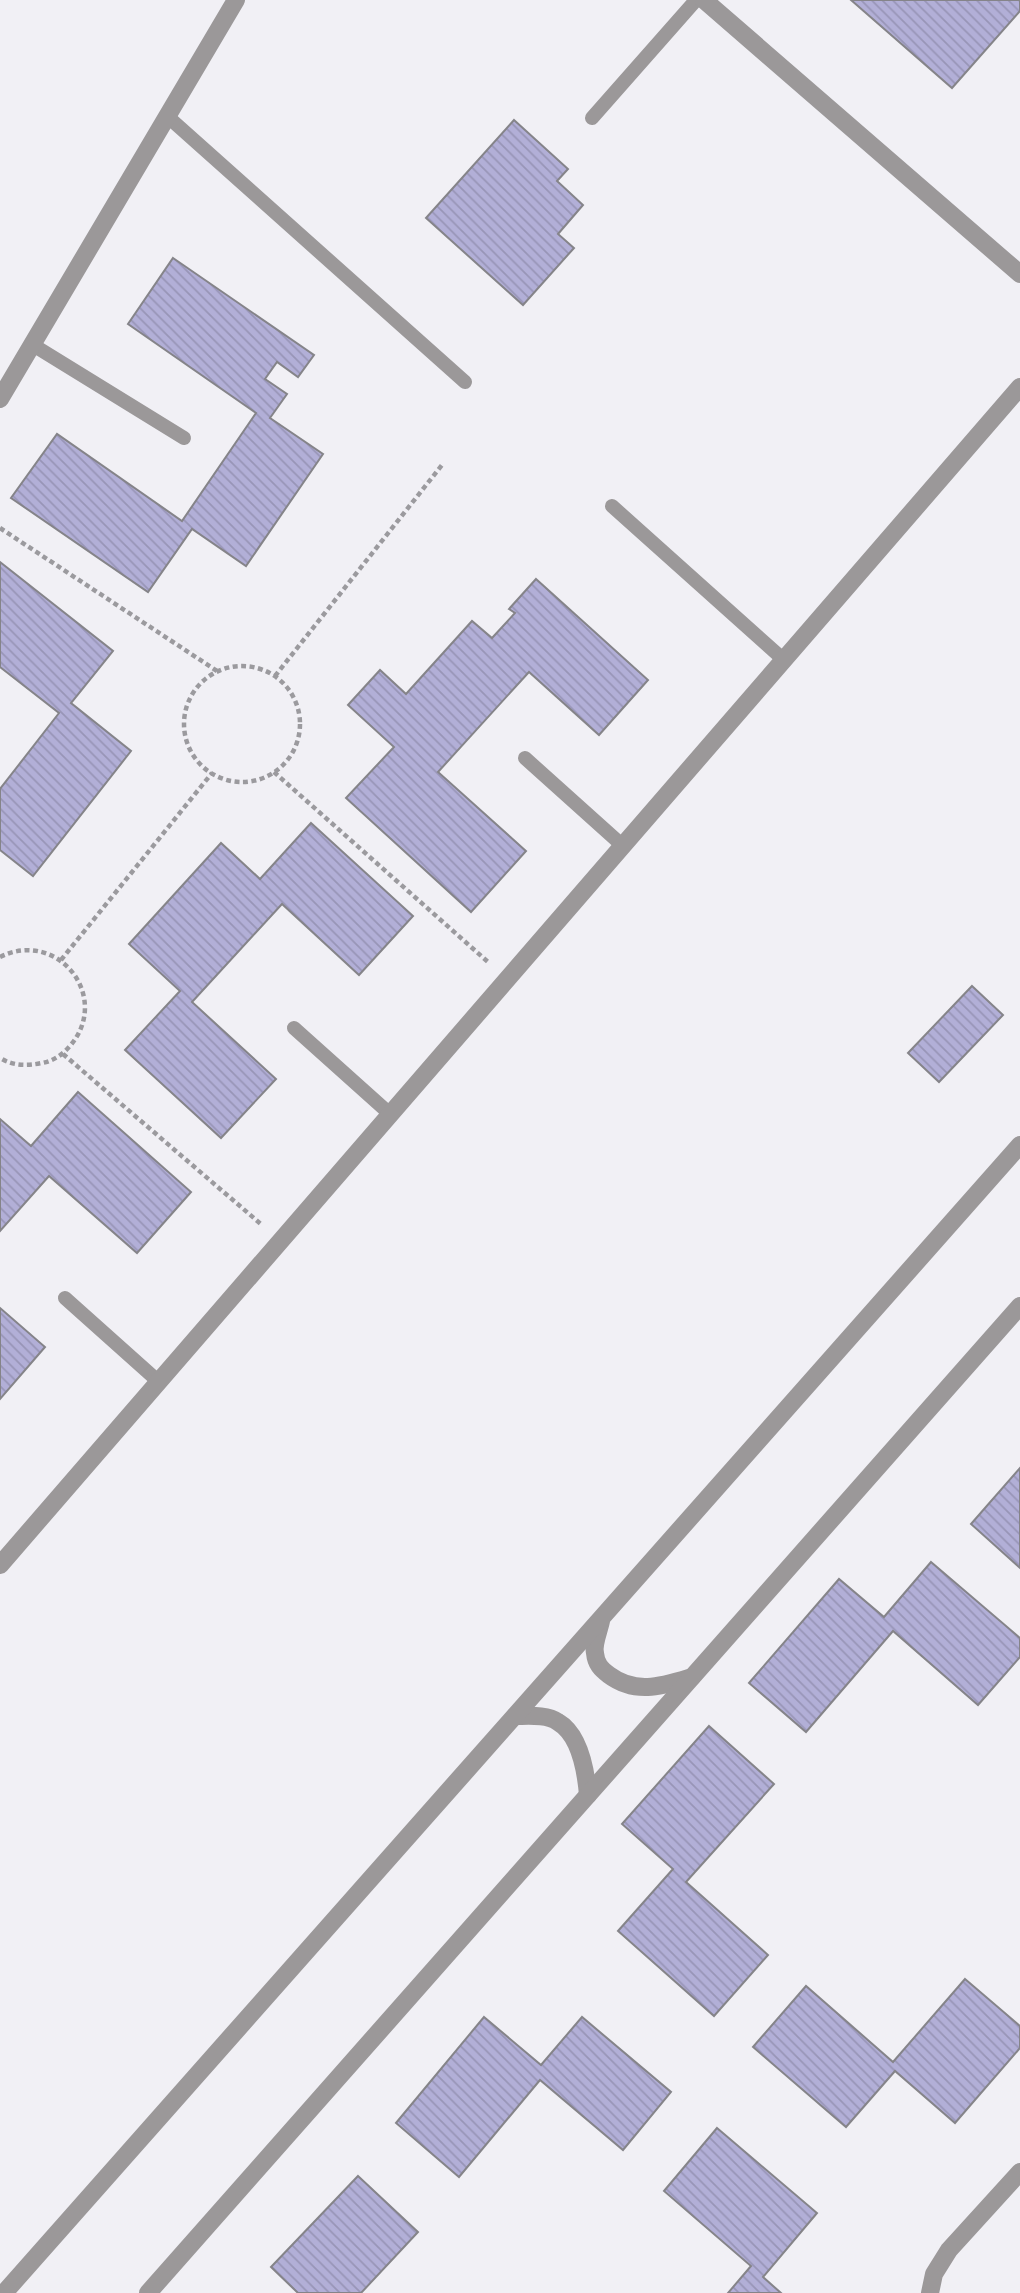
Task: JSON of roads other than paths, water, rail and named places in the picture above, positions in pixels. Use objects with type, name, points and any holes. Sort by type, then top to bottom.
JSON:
[{"type":"street","points":[[0,399],[236,0]]},
{"type":"street","points":[[704,0],[1020,274]]},
{"type":"street","points":[[0,1564],[1020,387]]},
{"type":"street","points":[[4,2293],[1020,1145]]},
{"type":"street","points":[[148,2293],[1020,1306]]},
{"type":"street","points":[[601,1618],[594,1651],[599,1667],[614,1678],[632,1687],[654,1688],[692,1677]]},
{"type":"street","points":[[515,1716],[546,1717],[557,1720],[566,1729],[576,1745],[586,1771],[588,1796]]},
{"type":"street","points":[[930,2293],[934,2274],[949,2250],[1020,2172]]},
{"type":"lane","points":[[592,118],[696,0]]},
{"type":"lane","points":[[167,116],[465,382]]},
{"type":"lane","points":[[33,345],[184,438]]},
{"type":"lane","points":[[612,506],[784,660]]},
{"type":"lane","points":[[525,758],[623,846]]},
{"type":"lane","points":[[294,1028],[390,1114]]},
{"type":"lane","points":[[65,1298],[159,1382]]}]
